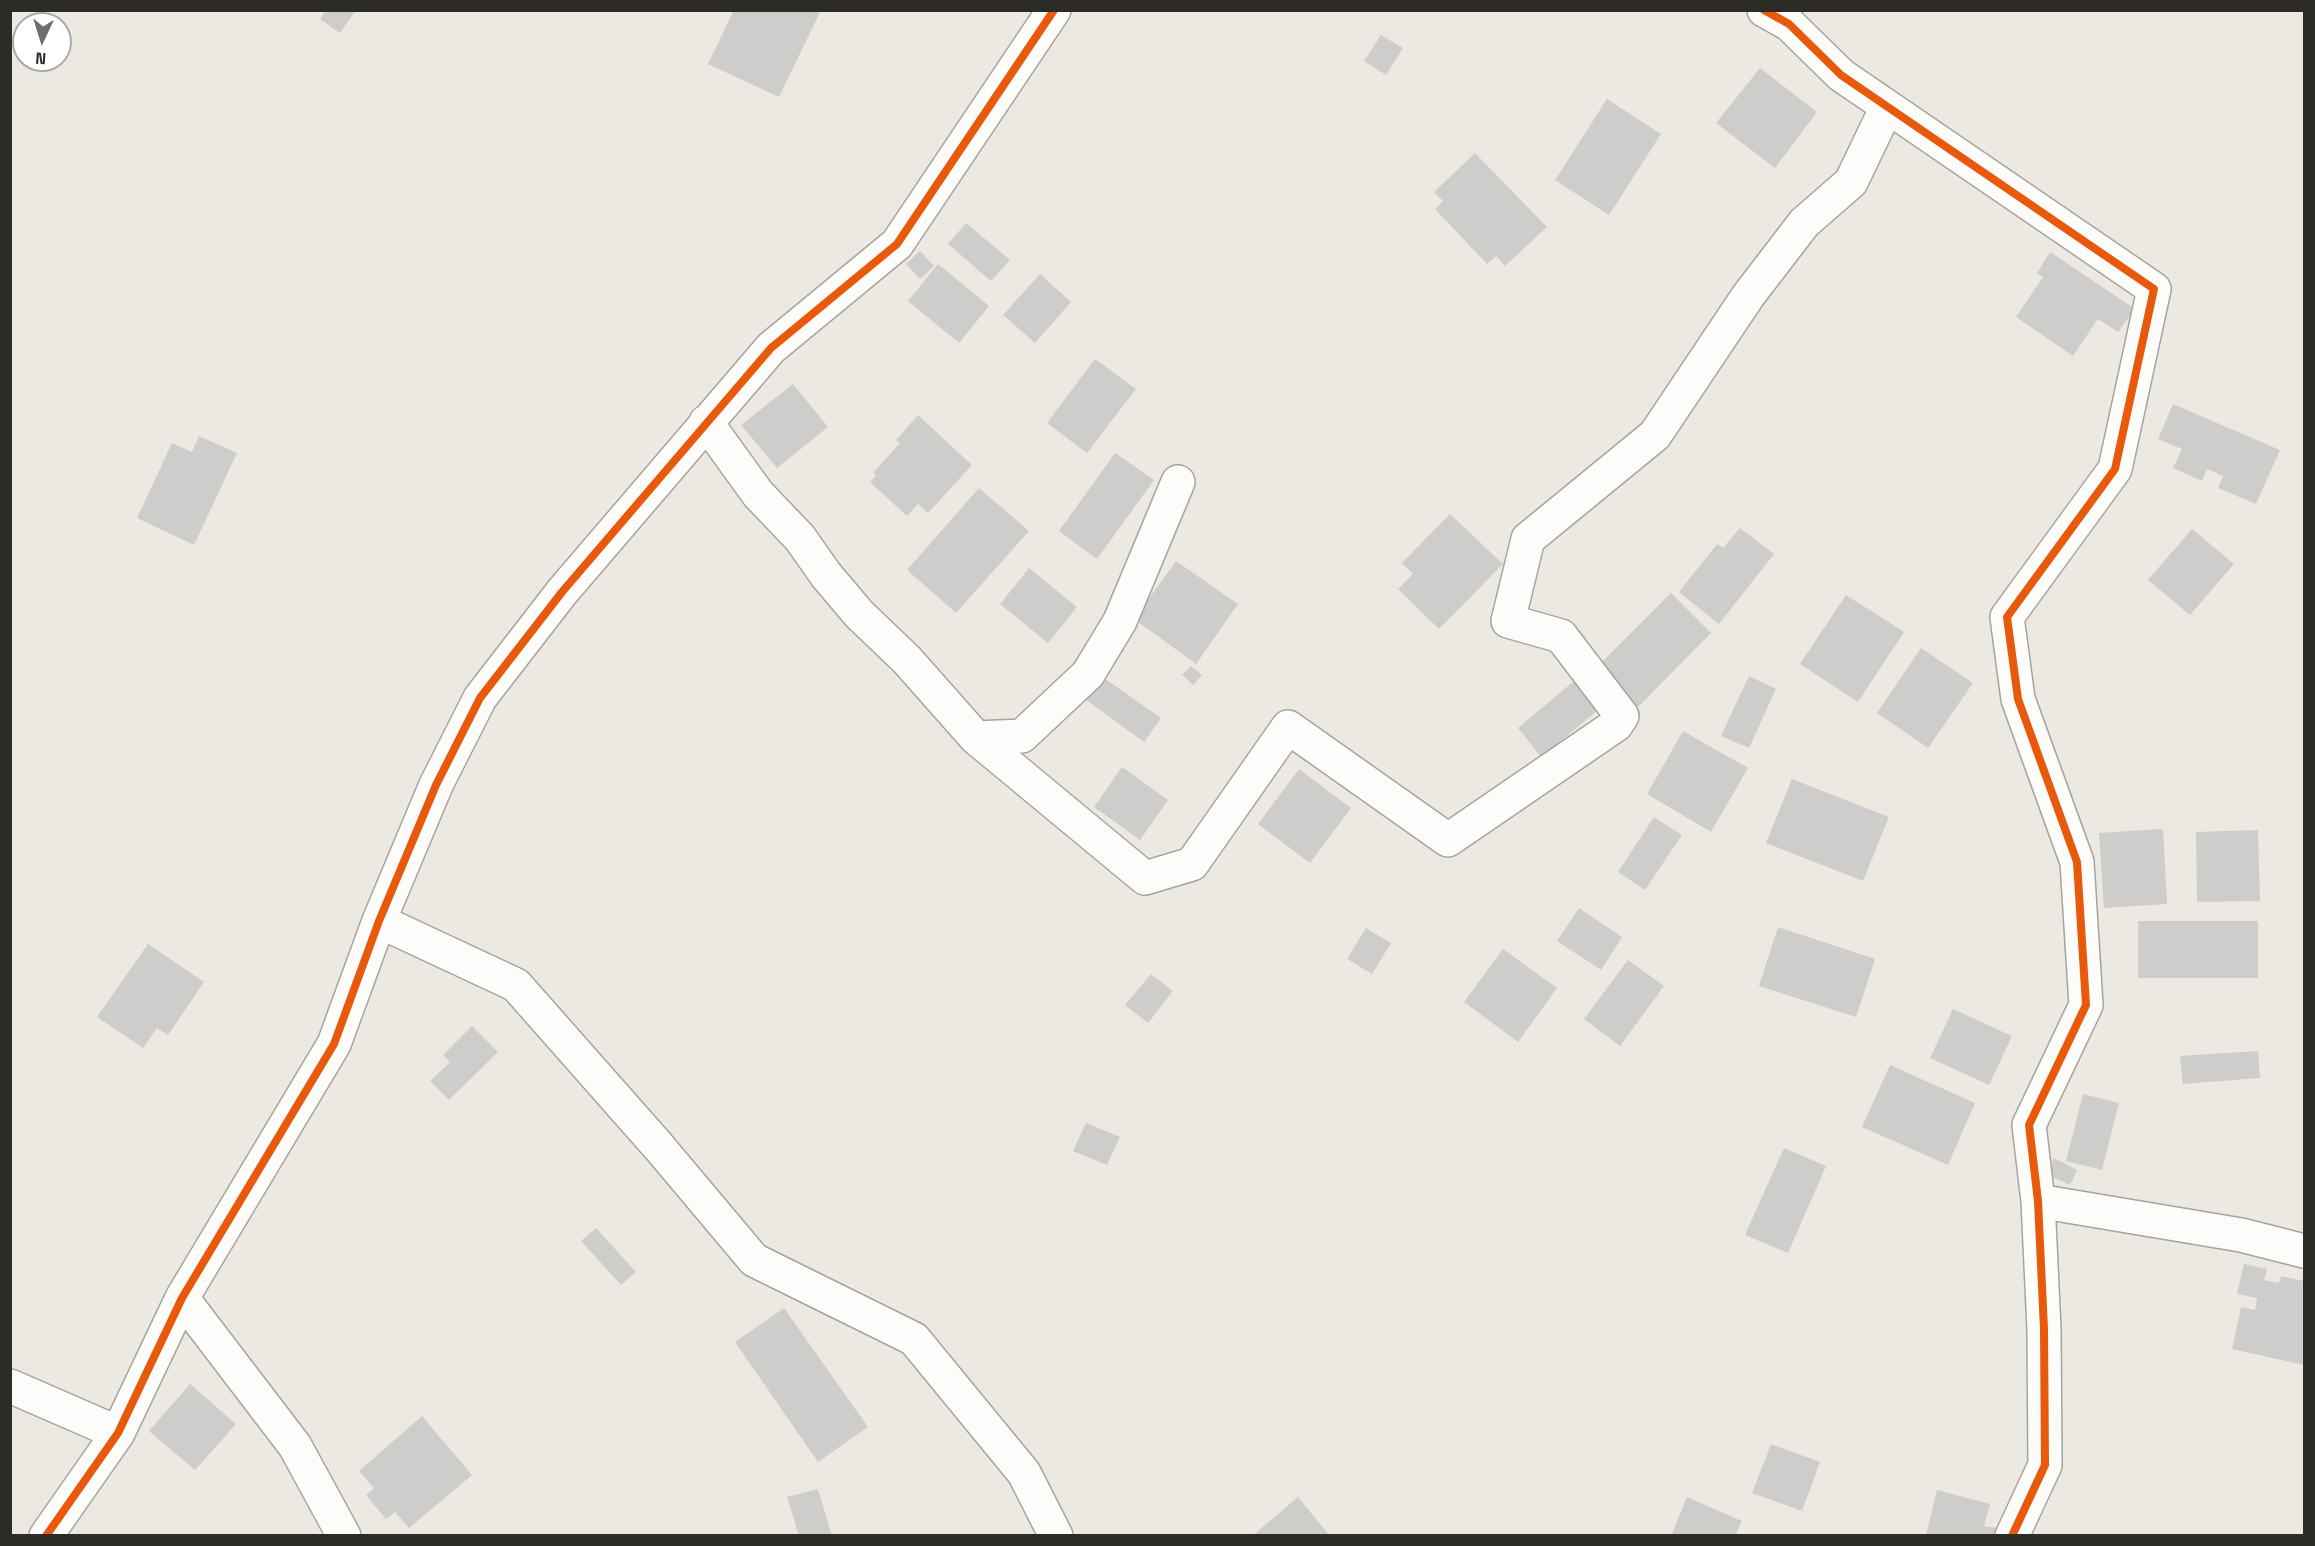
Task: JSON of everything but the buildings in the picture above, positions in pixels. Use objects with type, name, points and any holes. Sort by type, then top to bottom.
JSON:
[{"type":"street","points":[[46,1536],[117,1433],[182,1298],[334,1044],[380,921],[436,785],[480,698],[562,592],[771,348],[897,244],[1054,10]]},
{"type":"street","points":[[1764,10],[1789,24],[1841,75],[2154,289],[2115,469],[2007,617],[2018,699],[2077,862],[2086,1005],[2029,1125],[2038,1201],[2044,1329],[2045,1465],[2012,1536]]},
{"type":"street","points":[[706,422],[758,494],[800,538],[826,575],[859,614],[907,660],[976,738],[1145,878],[1192,864],[1288,727],[1448,840],[1616,725],[1622,716],[1561,636],[1508,621],[1528,539],[1655,435],[1748,296],[1804,223],[1851,182],[1887,107]]},
{"type":"street","points":[[976,738],[1022,736],[1088,674],[1120,621],[1178,482]]},
{"type":"street","points":[[380,921],[516,985],[659,1147],[754,1260],[914,1339],[1024,1473],[1056,1536]]},
{"type":"street","points":[[2038,1201],[2241,1235],[2304,1251]]},
{"type":"street","points":[[182,1298],[296,1446],[344,1536]]},
{"type":"street","points":[[10,1386],[117,1433]]},
{"type":"cycle path","points":[[46,1536],[118,1433],[182,1298],[334,1044],[379,921],[436,785],[480,698],[562,592],[771,348],[897,244],[1054,10]]},
{"type":"cycle path","points":[[1764,10],[1789,24],[1841,75],[2154,289],[2115,469],[2007,617],[2018,699],[2077,862],[2086,1005],[2029,1125],[2038,1201],[2044,1329],[2045,1465],[2012,1536]]}]
